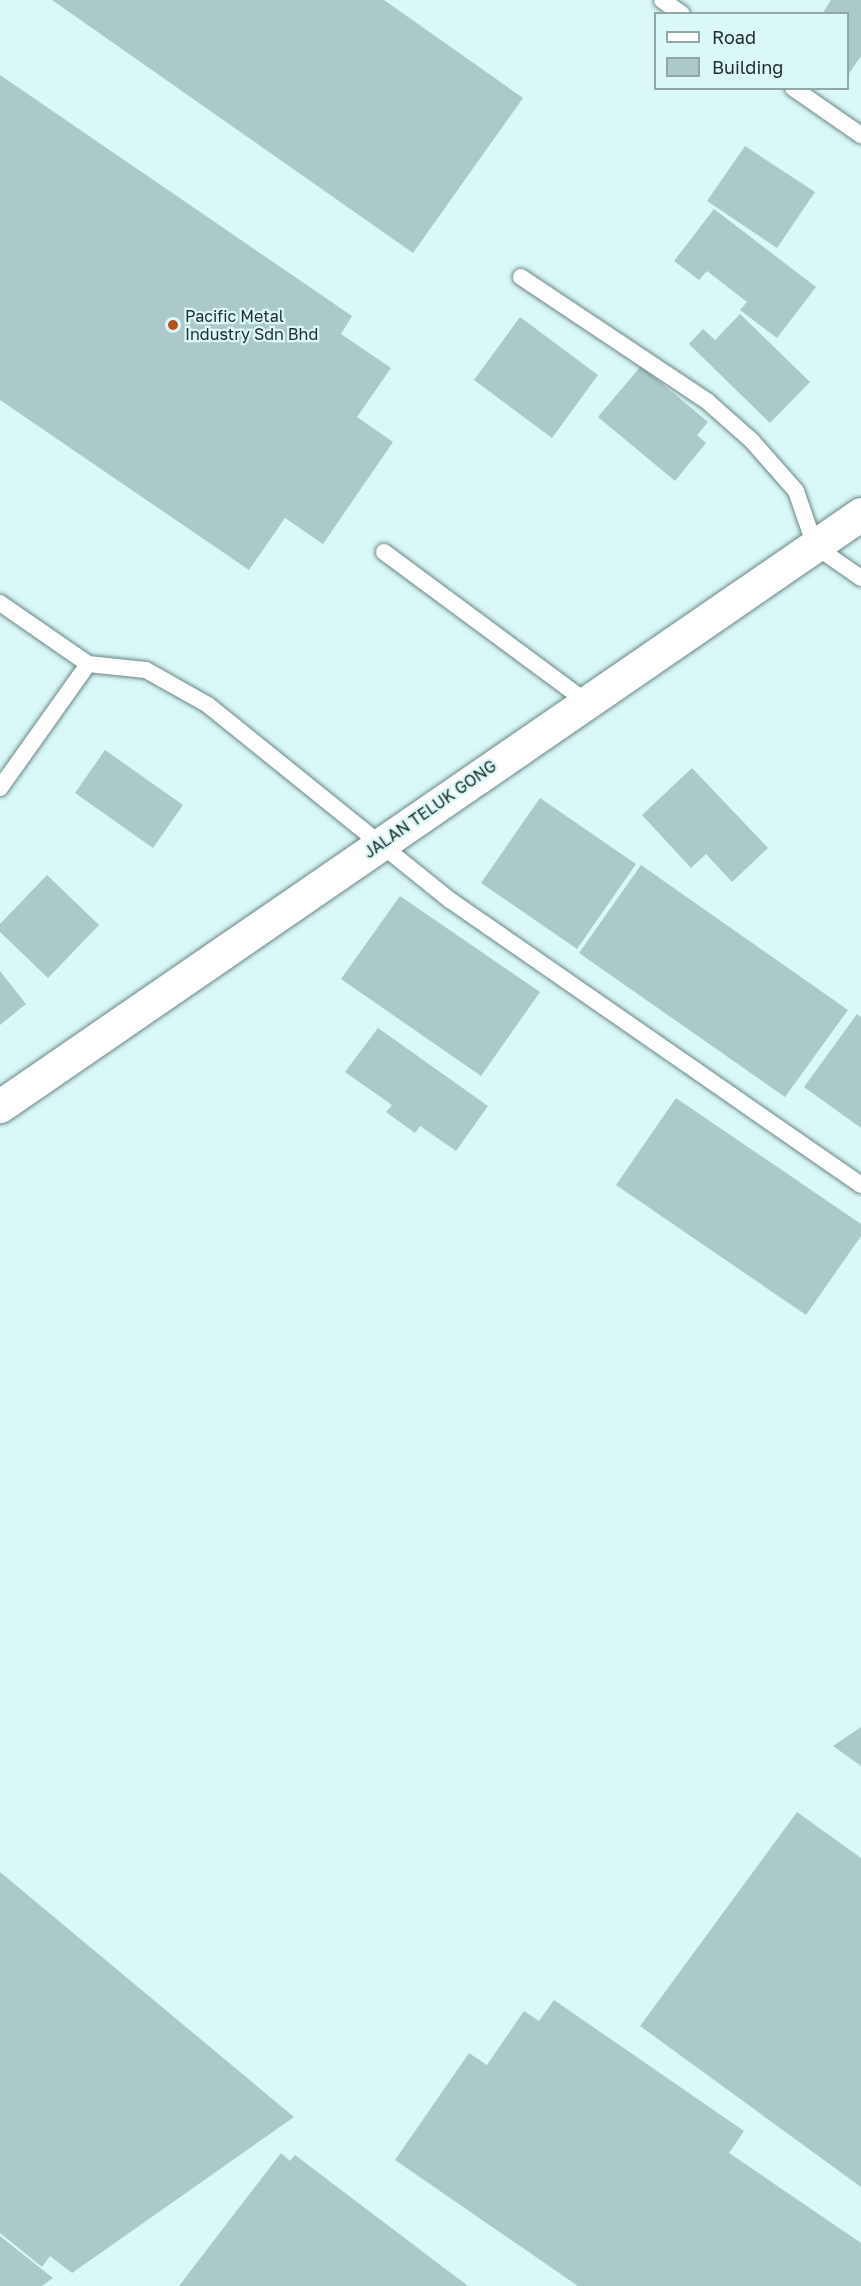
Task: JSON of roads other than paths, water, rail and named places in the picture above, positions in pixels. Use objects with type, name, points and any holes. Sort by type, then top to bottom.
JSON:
[{"type":"street","name":"JALAN TELUK GONG","points":[[0,1106],[382,843],[584,700],[861,514]]},
{"type":"lane","points":[[662,0],[679,12]]},
{"type":"lane","points":[[796,90],[861,135]]},
{"type":"lane","points":[[521,277],[706,401],[752,441],[796,491],[815,546],[861,578]]},
{"type":"lane","points":[[384,552],[584,700]]},
{"type":"lane","points":[[0,603],[88,664],[146,670],[175,684],[382,843],[450,900],[861,1185]]},
{"type":"lane","points":[[0,788],[88,664]]},
{"type":"place","name":"Pacific Metal Industry Sdn Bhd","points":[[173,325]]}]
